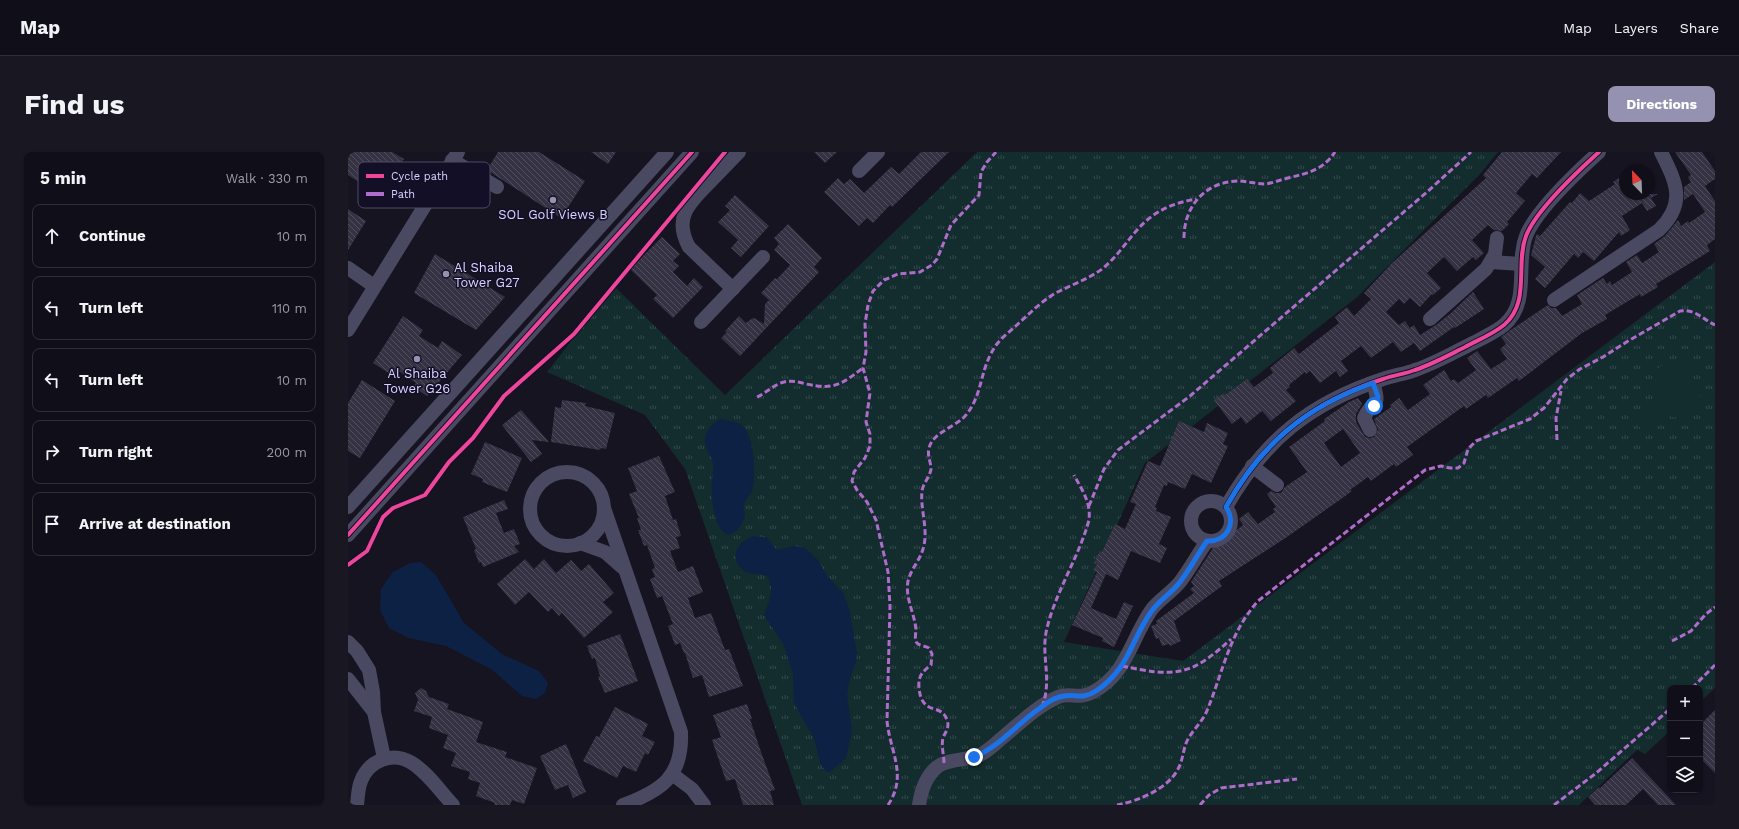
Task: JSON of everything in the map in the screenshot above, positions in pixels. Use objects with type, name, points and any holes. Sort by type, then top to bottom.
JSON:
[{"type":"street","points":[[348,507],[667,152]]},
{"type":"street","points":[[348,535],[692,152]]},
{"type":"street","points":[[733,289],[689,247],[684,239],[682,222],[688,205],[739,152]]},
{"type":"street","points":[[859,171],[878,152]]},
{"type":"street","points":[[1226,507],[1252,466],[1280,436],[1311,412],[1346,392],[1426,366],[1490,334],[1506,323],[1517,308],[1520,299],[1523,244],[1531,226],[1564,185],[1599,152]]},
{"type":"street","points":[[1554,300],[1659,230],[1667,222],[1672,214],[1677,194],[1672,174],[1661,152]]},
{"type":"street","points":[[455,156],[463,162]]},
{"type":"street","points":[[490,182],[497,187]]},
{"type":"street","points":[[348,330],[423,208]]},
{"type":"street","points":[[1430,319],[1492,262],[1497,246],[1497,238]]},
{"type":"street","points":[[701,322],[762,257]]},
{"type":"street","points":[[1492,262],[1521,264]]},
{"type":"street","points":[[348,268],[374,286]]},
{"type":"street","points":[[1370,430],[1364,418],[1377,402],[1378,397],[1373,383]]},
{"type":"street","points":[[1252,466],[1277,485]]},
{"type":"street","points":[[604,508],[603,517],[595,532],[580,543],[561,545],[543,537],[536,530],[532,522],[530,502],[536,489],[546,478],[565,472],[584,476],[592,482],[600,494],[624,569],[681,732],[680,754],[672,774],[666,782],[654,792],[623,805]]},
{"type":"street","points":[[1214,501],[1226,507],[1231,518],[1229,531],[1220,539],[1207,541],[1196,534],[1191,521],[1192,515],[1200,504],[1214,501]]},
{"type":"street","points":[[919,805],[924,785],[937,767],[951,761],[967,759],[981,754],[1042,707],[1059,696],[1082,697],[1092,693],[1113,677],[1122,666],[1150,613],[1180,582],[1207,541]]},
{"type":"street","points":[[580,543],[605,552],[618,562],[624,569]]},
{"type":"street","points":[[348,642],[350,652],[348,658]]},
{"type":"street","points":[[348,642],[357,651],[369,670],[373,692],[374,712],[384,758]]},
{"type":"street","points":[[348,679],[358,689],[374,712]]},
{"type":"street","points":[[357,805],[359,788],[365,773],[370,767],[384,758],[399,758],[413,764],[453,805]]},
{"type":"street","points":[[672,774],[692,789],[704,805]]},
{"type":"green space","points":[[977,152],[1498,152],[1480,174],[1356,298],[1145,463],[1064,642],[1183,661],[1715,262],[1715,688],[1703,699],[1703,685],[1667,685],[1667,734],[1645,754],[1637,750],[1579,805],[802,805],[685,469],[645,415],[547,372],[614,286],[725,395]]},
{"type":"green space","points":[[1685,363],[1692,367],[1691,384],[1700,397],[1701,405],[1694,411],[1682,417],[1669,416],[1647,427],[1639,427],[1636,420],[1638,416],[1653,399],[1657,392],[1656,377],[1658,368],[1662,365]]},
{"type":"water","points":[[722,419],[738,423],[745,429],[749,436],[754,466],[752,491],[743,506],[745,515],[744,518],[737,530],[728,535],[723,532],[719,526],[714,511],[712,479],[714,465],[705,442],[710,427]]},
{"type":"water","points":[[756,536],[767,538],[777,550],[794,546],[805,548],[817,559],[827,576],[843,593],[849,608],[857,654],[847,695],[852,731],[846,758],[831,771],[827,772],[821,765],[814,738],[794,702],[793,674],[784,645],[764,615],[771,593],[769,578],[763,575],[746,572],[738,565],[736,559],[736,554],[741,544],[745,540]]},
{"type":"water","points":[[421,562],[436,575],[464,623],[502,654],[539,671],[548,683],[545,693],[536,699],[522,696],[491,669],[446,646],[409,638],[389,628],[380,610],[381,589],[393,572],[410,563]]},
{"type":"building","points":[[348,152],[392,152],[404,159],[402,162],[358,162],[358,181],[348,175]]},
{"type":"building","name":"SOL Golf Views B","points":[[498,152],[539,152],[585,181],[561,218],[490,172],[490,165]]},
{"type":"building","points":[[591,152],[616,152],[608,164]]},
{"type":"building","points":[[814,152],[837,152],[825,163]]},
{"type":"building","points":[[921,152],[949,152],[892,207],[890,205],[873,223],[867,218],[859,226],[824,192],[838,178],[844,184],[850,179],[864,193],[891,167],[899,174]]},
{"type":"building","points":[[1502,152],[1561,152],[1537,178],[1532,174],[1516,193],[1525,201],[1507,222],[1509,224],[1502,231],[1494,230],[1488,225],[1472,240],[1484,253],[1476,260],[1473,257],[1457,271],[1444,257],[1427,273],[1441,288],[1433,295],[1432,294],[1420,307],[1410,298],[1404,304],[1399,299],[1386,312],[1399,325],[1405,321],[1410,328],[1414,325],[1420,335],[1451,313],[1473,292],[1484,309],[1455,328],[1454,327],[1420,351],[1414,343],[1401,352],[1393,342],[1371,358],[1361,346],[1341,361],[1348,371],[1340,377],[1336,371],[1320,383],[1310,371],[1306,374],[1305,372],[1289,385],[1290,387],[1286,390],[1296,401],[1271,421],[1262,411],[1246,424],[1241,417],[1232,424],[1214,400],[1224,393],[1225,395],[1247,379],[1254,387],[1273,373],[1270,368],[1294,348],[1299,354],[1339,323],[1335,317],[1347,307],[1354,316],[1371,299],[1364,293],[1392,263],[1486,178],[1483,175]]},
{"type":"building","points":[[1675,152],[1702,152],[1715,171],[1715,179],[1705,186],[1715,201],[1715,239],[1707,245],[1710,251],[1656,284],[1658,287],[1641,297],[1640,294],[1605,315],[1607,319],[1582,333],[1519,381],[1517,378],[1488,398],[1486,395],[1466,409],[1464,406],[1407,447],[1413,455],[1396,467],[1394,464],[1371,481],[1368,477],[1350,490],[1352,491],[1287,537],[1219,581],[1222,586],[1174,621],[1181,641],[1170,646],[1169,644],[1162,646],[1159,638],[1156,639],[1151,626],[1157,624],[1156,621],[1194,593],[1190,589],[1194,586],[1191,582],[1213,548],[1243,525],[1239,519],[1248,512],[1258,524],[1275,512],[1273,509],[1276,507],[1267,494],[1271,491],[1281,493],[1285,487],[1307,472],[1289,447],[1325,421],[1324,419],[1349,402],[1358,398],[1362,404],[1356,414],[1356,422],[1365,437],[1374,437],[1378,430],[1374,419],[1391,407],[1390,405],[1399,398],[1408,410],[1430,394],[1423,385],[1444,370],[1451,381],[1454,379],[1458,383],[1476,370],[1467,358],[1477,351],[1491,369],[1507,359],[1500,349],[1506,344],[1501,337],[1548,305],[1551,308],[1556,308],[1562,316],[1582,304],[1577,295],[1603,278],[1607,284],[1610,281],[1612,285],[1632,272],[1626,262],[1637,255],[1642,263],[1659,252],[1654,244],[1665,236],[1678,220],[1681,226],[1688,221],[1689,223],[1705,212],[1693,194],[1684,200],[1684,187],[1691,182],[1688,177],[1691,175]],"holes":[[[1343,429],[1360,453],[1341,467],[1324,443]]]},
{"type":"building","points":[[1619,178],[1619,200],[1652,200],[1656,206],[1647,211],[1642,203],[1622,216],[1630,230],[1621,236],[1619,232],[1594,261],[1583,252],[1578,258],[1574,254],[1545,288],[1535,279],[1545,267],[1531,255],[1537,234],[1540,236],[1580,193],[1589,201],[1615,184],[1613,182]]},
{"type":"building","points":[[735,195],[769,226],[741,257],[731,248],[738,240],[718,222],[730,210],[725,206]]},
{"type":"building","points":[[348,209],[366,221],[348,250]]},
{"type":"building","points":[[788,224],[822,258],[814,267],[819,272],[740,356],[721,338],[727,332],[725,331],[739,316],[746,323],[754,318],[764,324],[765,304],[769,300],[761,293],[790,265],[774,250],[779,244],[774,238]]},
{"type":"building","points":[[662,237],[680,254],[673,261],[679,266],[673,272],[687,286],[694,278],[703,287],[673,318],[653,299],[657,295],[630,269]]},
{"type":"building","name":"Al Shaiba Tower G27","points":[[435,254],[505,297],[476,330],[414,293]]},
{"type":"building","name":"Al Shaiba Tower G26","points":[[403,316],[423,330],[419,336],[438,348],[442,341],[462,355],[427,396],[413,387],[416,383],[399,371],[395,377],[373,363]]},
{"type":"building","points":[[362,380],[395,401],[360,458],[348,451],[348,403]]},
{"type":"building","points":[[562,400],[586,403],[585,406],[615,413],[606,449],[601,448],[600,450],[551,442],[555,407],[561,408]]},
{"type":"building","points":[[521,410],[549,442],[532,440],[542,454],[531,462],[502,425]]},
{"type":"building","points":[[1179,421],[1204,432],[1207,423],[1228,433],[1223,444],[1228,446],[1211,483],[1192,474],[1185,489],[1168,482],[1167,486],[1164,485],[1155,507],[1157,508],[1156,511],[1171,517],[1159,544],[1167,548],[1160,563],[1131,551],[1118,580],[1106,574],[1091,608],[1116,619],[1124,602],[1133,606],[1114,647],[1102,641],[1103,638],[1072,625],[1097,572],[1093,571],[1097,564],[1094,563],[1100,551],[1102,552],[1115,524],[1125,529],[1136,504],[1130,502],[1148,461],[1160,466]]},
{"type":"building","points":[[485,442],[522,458],[507,492],[482,482],[483,479],[471,474]]},
{"type":"building","points":[[659,456],[675,492],[665,496],[673,520],[676,519],[681,536],[676,537],[680,548],[670,551],[678,572],[693,566],[703,592],[688,598],[695,618],[711,613],[725,650],[729,649],[743,686],[709,697],[702,675],[693,678],[685,653],[680,643],[675,645],[668,626],[673,624],[662,596],[657,598],[650,579],[655,577],[652,569],[655,568],[647,545],[644,546],[638,530],[641,530],[637,518],[639,518],[629,494],[637,491],[628,468]]},
{"type":"building","points":[[504,500],[508,509],[496,513],[504,533],[514,529],[520,544],[514,546],[519,552],[483,567],[481,562],[479,563],[474,550],[476,549],[463,517]]},
{"type":"building","points":[[525,559],[534,569],[544,559],[556,573],[571,560],[581,571],[589,564],[614,593],[603,602],[613,612],[584,638],[562,613],[559,616],[552,608],[548,612],[529,592],[515,605],[497,584]]},
{"type":"building","points":[[620,634],[638,681],[605,693],[598,677],[600,676],[595,658],[592,659],[587,646]]},
{"type":"building","points":[[421,688],[426,691],[429,697],[449,704],[447,709],[483,722],[476,742],[507,752],[505,757],[537,768],[524,804],[512,800],[510,805],[494,805],[495,803],[476,796],[480,783],[468,779],[470,772],[451,766],[456,753],[443,748],[448,735],[429,728],[432,717],[414,711],[418,700],[415,693]]},
{"type":"building","points":[[747,704],[752,719],[750,719],[775,790],[770,791],[774,805],[743,805],[735,779],[726,781],[712,740],[721,737],[713,715]]},
{"type":"building","points":[[615,707],[648,724],[642,736],[655,742],[648,755],[645,753],[636,772],[623,766],[617,778],[583,761],[596,736],[599,737]]},
{"type":"building","points":[[1715,710],[1715,773],[1703,761],[1703,722]]},
{"type":"building","points":[[566,744],[586,792],[573,798],[568,785],[555,790],[540,756]]},
{"type":"building","points":[[1632,758],[1676,805],[1658,805],[1643,789],[1626,805],[1595,805],[1588,797],[1599,787],[1600,788]]},
{"type":"marked path","points":[[888,805],[897,784],[896,763],[887,721],[890,606],[888,572],[876,520],[867,502],[852,481],[854,472],[865,458],[870,446],[870,434],[866,422],[870,393],[863,368],[866,352],[865,324],[868,305],[873,291],[884,280],[898,274],[920,272],[932,265],[937,259],[951,225],[979,195],[981,172],[996,152]]},
{"type":"marked path","points":[[1184,238],[1185,226],[1192,206],[1206,191],[1226,182],[1241,181],[1265,184],[1302,174],[1320,167],[1335,152]]},
{"type":"marked path","points":[[1089,506],[1104,469],[1118,450],[1190,396],[1427,192],[1471,152]]},
{"type":"marked path","points":[[944,763],[942,741],[948,728],[948,723],[941,711],[928,706],[924,703],[921,697],[919,680],[923,672],[931,665],[932,654],[929,648],[916,642],[916,629],[907,587],[909,577],[922,553],[925,542],[922,491],[931,469],[928,454],[931,442],[962,419],[972,407],[991,353],[1005,336],[1049,297],[1102,269],[1138,229],[1151,217],[1164,209],[1179,203],[1196,199]]},
{"type":"marked path","points":[[1117,805],[1152,793],[1167,782],[1178,769],[1187,741],[1206,713],[1233,641],[1248,614],[1258,601],[1425,470],[1441,466],[1458,468],[1464,463],[1468,449],[1476,441],[1530,419],[1544,408],[1567,379],[1580,369],[1680,311],[1695,313],[1715,325]]},
{"type":"marked path","points":[[757,397],[787,381],[816,386],[837,385],[863,368]]},
{"type":"marked path","points":[[1557,440],[1556,418],[1561,391]]},
{"type":"marked path","points":[[1042,707],[1047,677],[1045,648],[1047,628],[1056,601],[1085,534],[1089,520],[1089,507],[1083,491],[1074,475]]},
{"type":"marked path","points":[[1672,641],[1691,631],[1706,614],[1715,607]]},
{"type":"marked path","points":[[1122,666],[1156,672],[1181,671],[1204,661],[1217,652],[1231,639]]},
{"type":"marked path","points":[[1695,685],[1715,665]]},
{"type":"marked path","points":[[1554,805],[1595,774],[1667,712]]},
{"type":"marked path","points":[[1200,805],[1209,795],[1221,788],[1297,779]]},
{"type":"cycle path","points":[[348,535],[692,152]]},
{"type":"cycle path","points":[[348,565],[367,551],[383,517],[393,508],[425,495],[449,462],[473,438],[504,396],[574,334],[725,152]]},
{"type":"cycle path","points":[[1226,507],[1256,462],[1273,443],[1311,412],[1357,389],[1387,378],[1422,368],[1485,337],[1504,325],[1512,316],[1517,305],[1520,294],[1523,247],[1531,226],[1558,191],[1599,152]]},
{"type":"place","name":"SOL Golf Views B","points":[[553,200]]},
{"type":"place","name":"Al Shaiba Tower G27","points":[[446,274]]},
{"type":"place","name":"Al Shaiba Tower G26","points":[[417,359]]},
{"type":"route","points":[[974,757],[987,751],[1025,719],[1059,696],[1087,696],[1113,677],[1122,666],[1150,613],[1158,603],[1180,582],[1207,541],[1220,539],[1229,531],[1231,518],[1226,507],[1252,466],[1280,436],[1328,401],[1346,392],[1373,383],[1378,397],[1374,406]]}]
